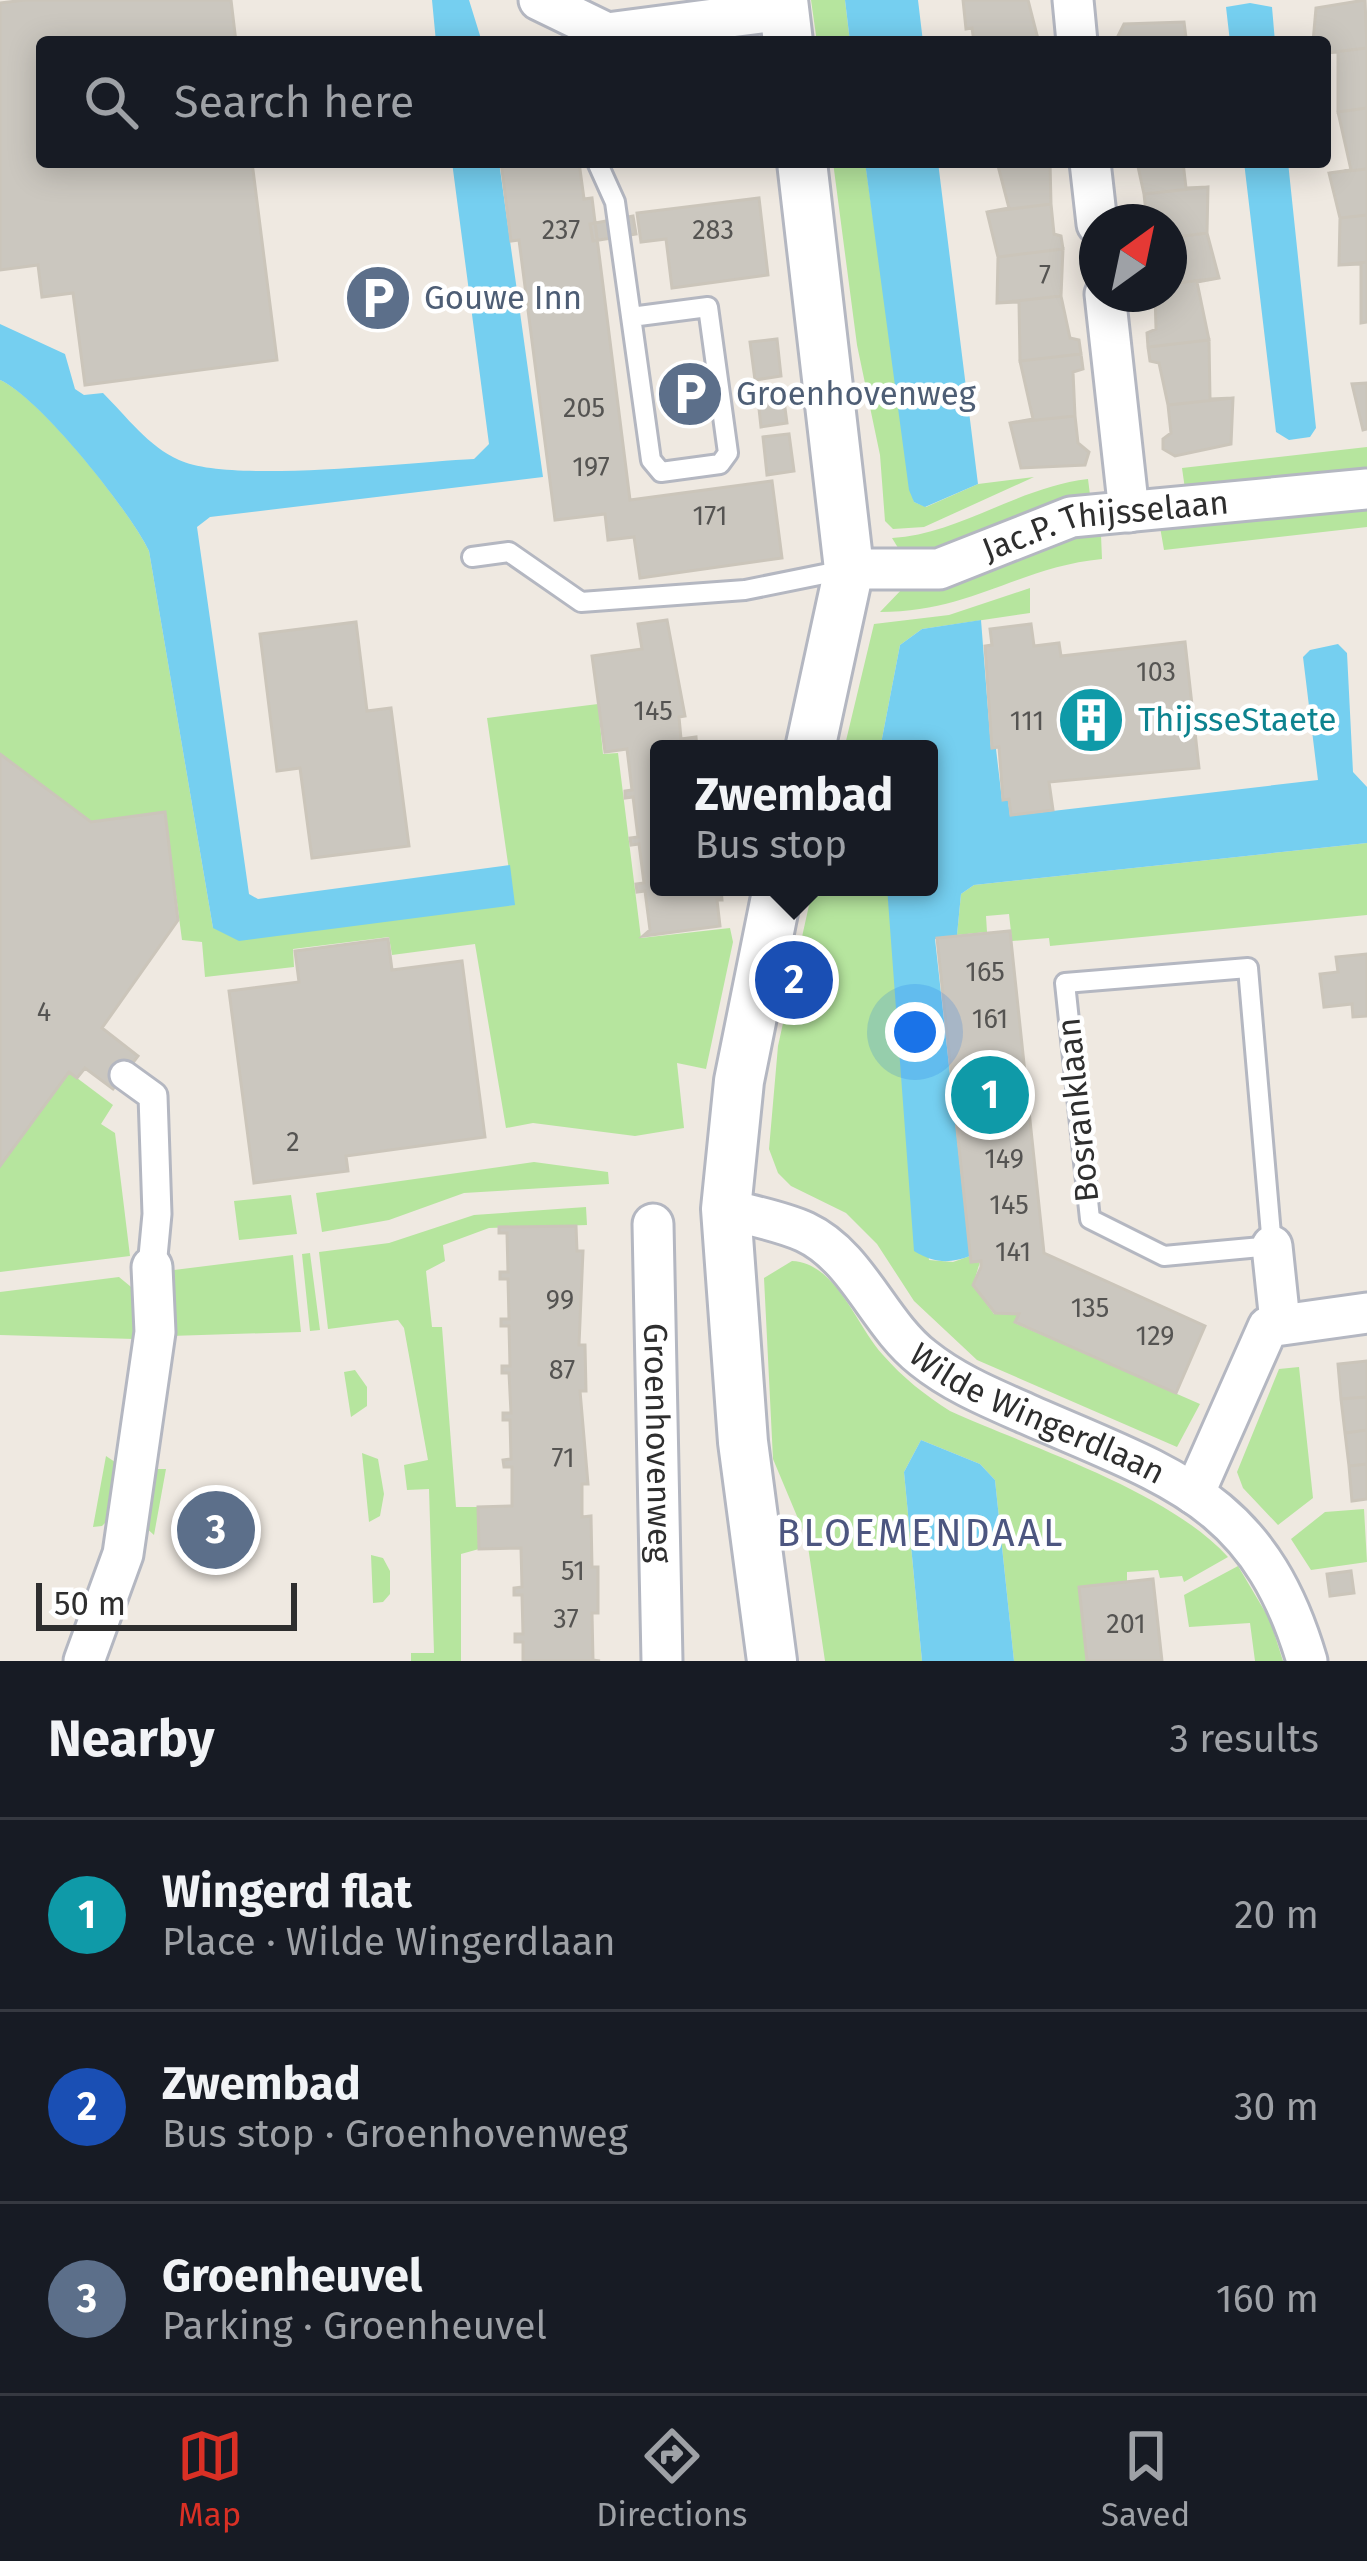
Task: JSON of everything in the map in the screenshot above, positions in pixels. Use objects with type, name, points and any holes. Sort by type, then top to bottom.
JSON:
[{"type":"street","points":[[539,0],[608,33],[785,17]]},
{"type":"street","points":[[1072,0],[1076,36]]},
{"type":"street","points":[[803,168],[849,569],[812,740]]},
{"type":"street","points":[[1091,168],[1095,204]]},
{"type":"street","points":[[1107,312],[1129,512]]},
{"type":"street","name":"Jac.P. Thijsselaan","points":[[849,569],[939,569],[1072,518],[1367,489]]},
{"type":"street","points":[[772,1661],[743,1442],[726,1209],[739,1081],[776,896]]},
{"type":"street","points":[[84,1661],[123,1554],[155,1332],[153,1096],[124,1075]]},
{"type":"street","name":"Wilde Wingerdlaan","points":[[726,1209],[806,1233],[831,1250],[920,1357],[964,1386],[1148,1467],[1228,1518],[1277,1577],[1307,1661]]},
{"type":"street","name":"Groenhovenweg","points":[[653,1224],[662,1661]]},
{"type":"street","name":"Bosranklaan","points":[[1272,1246],[1280,1322]]},
{"type":"street","points":[[1194,1494],[1268,1328],[1280,1322],[1367,1312]]},
{"type":"lane","points":[[599,168],[615,202],[650,460],[661,472],[720,464],[728,453],[708,307],[631,317]]},
{"type":"lane","points":[[472,556],[509,552],[581,602],[746,590],[849,569]]},
{"type":"lane","name":"Bosranklaan","points":[[1247,968],[1272,1246],[1164,1256],[1090,1219],[1065,983],[1247,968]]},
{"type":"green space","points":[[811,0],[845,0],[849,36],[816,36]]},
{"type":"green space","points":[[834,168],[866,168],[914,502],[926,507],[978,484],[1034,477],[924,527],[893,529],[885,521],[880,455],[857,345]]},
{"type":"green space","points":[[0,380],[37,408],[82,457],[149,551],[213,928],[514,905],[487,718],[598,704],[603,754],[618,753],[641,938],[730,928],[733,942],[706,1069],[677,1063],[684,1128],[635,1136],[533,1123],[506,1128],[475,944],[392,955],[389,937],[293,949],[294,967],[205,977],[202,942],[182,940],[165,812],[91,822],[0,754]]},
{"type":"green space","points":[[1367,447],[1367,468],[1185,489],[1182,468]]},
{"type":"green space","points":[[1088,479],[1091,503],[952,549],[903,556],[892,538],[941,528],[1037,491]]},
{"type":"green space","points":[[1367,506],[1367,527],[1164,550],[1160,527]]},
{"type":"green space","points":[[1101,535],[1102,559],[1045,571],[942,605],[880,612],[904,587],[1062,538]]},
{"type":"green space","points":[[1030,588],[1030,613],[922,629],[900,645],[882,740],[846,740],[874,624],[949,615]]},
{"type":"green space","points":[[1367,843],[1367,915],[1050,946],[1049,938],[1012,941],[1009,914],[986,916],[987,932],[957,935],[961,894],[974,885]]},
{"type":"green space","points":[[811,896],[888,896],[929,1260],[953,1262],[970,1256],[971,1263],[980,1262],[973,1285],[994,1314],[1018,1314],[1015,1323],[1200,1404],[1177,1447],[977,1360],[914,1301],[877,1244],[846,1213],[791,1186],[778,1173],[769,1149],[778,1046]]},
{"type":"green space","points":[[69,1072],[113,1105],[101,1124],[115,1133],[130,1256],[0,1272],[0,1166]]},
{"type":"green space","points":[[534,1162],[608,1172],[609,1184],[464,1193],[389,1220],[322,1232],[316,1193]]},
{"type":"green space","points":[[291,1195],[297,1234],[239,1240],[234,1201]]},
{"type":"green space","points":[[586,1207],[587,1225],[489,1228],[443,1245],[445,1261],[426,1271],[432,1327],[442,1327],[456,1507],[478,1507],[479,1549],[461,1554],[461,1661],[411,1661],[411,1653],[434,1653],[429,1489],[407,1490],[404,1465],[428,1460],[404,1328],[398,1320],[328,1329],[319,1252],[389,1243],[474,1215]]},
{"type":"green space","points":[[310,1253],[320,1330],[310,1331],[302,1254]]},
{"type":"green space","points":[[293,1255],[301,1332],[170,1336],[161,1289],[174,1270]]},
{"type":"green space","points":[[792,1261],[821,1272],[883,1355],[941,1405],[1136,1492],[1202,1533],[1228,1557],[1184,1582],[1182,1576],[1160,1578],[1158,1570],[1127,1572],[1127,1581],[1080,1587],[1087,1661],[1014,1661],[995,1480],[980,1464],[921,1440],[904,1472],[922,1661],[825,1661],[807,1540],[773,1459],[764,1278]]},
{"type":"green space","points":[[119,1277],[136,1291],[134,1339],[0,1335],[0,1292]]},
{"type":"green space","points":[[1299,1367],[1313,1498],[1278,1525],[1243,1488],[1237,1472],[1279,1369]]},
{"type":"green space","points":[[355,1370],[367,1387],[367,1406],[351,1417],[344,1372]]},
{"type":"green space","points":[[362,1453],[378,1459],[384,1494],[380,1516],[369,1522]]},
{"type":"green space","points":[[106,1456],[118,1464],[112,1516],[102,1526],[93,1527]]},
{"type":"green space","points":[[156,1469],[166,1469],[154,1535],[143,1525],[150,1476]]},
{"type":"green space","points":[[1364,1509],[1367,1562],[1311,1570],[1291,1539],[1325,1512]]},
{"type":"green space","points":[[371,1555],[383,1558],[390,1571],[390,1594],[383,1602],[373,1603]]},
{"type":"green space","points":[[1238,1566],[1270,1620],[1283,1661],[1255,1661],[1250,1623],[1189,1627],[1184,1595]]},
{"type":"water","points":[[432,0],[469,0],[480,36],[435,36]]},
{"type":"water","points":[[845,0],[918,0],[922,36],[849,36]]},
{"type":"water","points":[[1250,3],[1272,7],[1274,36],[1229,36],[1226,7]]},
{"type":"water","points":[[453,168],[500,168],[543,477],[210,517],[197,527],[249,894],[258,899],[510,865],[515,905],[239,941],[213,928],[149,551],[82,457],[37,408],[0,380],[0,324],[65,354],[75,389],[84,395],[103,393],[168,454],[204,467],[278,471],[474,459],[489,444]]},
{"type":"water","points":[[866,168],[939,168],[978,484],[925,507],[914,502]]},
{"type":"water","points":[[1245,168],[1289,168],[1316,428],[1310,437],[1289,440],[1276,432]]},
{"type":"water","points":[[981,620],[991,748],[996,749],[1002,800],[1008,800],[1010,816],[1318,780],[1303,657],[1310,650],[1338,644],[1347,653],[1353,772],[1367,787],[1367,843],[974,885],[961,894],[957,935],[935,939],[970,1256],[942,1261],[914,1251],[888,896],[938,896],[938,740],[882,740],[900,645],[922,629]]},
{"type":"water","points":[[921,1440],[980,1464],[995,1480],[1014,1661],[922,1661],[904,1472]]},
{"type":"building","points":[[231,0],[235,36],[36,36],[36,168],[253,168],[277,360],[85,385],[73,293],[42,297],[38,265],[0,270],[0,3]]},
{"type":"building","points":[[963,0],[1028,0],[1037,36],[973,36],[972,28],[966,29]]},
{"type":"building","points":[[1365,0],[1367,48],[1331,52],[1331,36],[1314,36],[1316,8]]},
{"type":"building","points":[[1184,22],[1186,36],[1118,36],[1124,24]]},
{"type":"building","points":[[1367,48],[1367,108],[1338,112],[1338,52],[1331,52]]},
{"type":"building","points":[[1367,108],[1367,169],[1329,173],[1351,170],[1338,112]]},
{"type":"building","points":[[502,168],[580,168],[584,199],[592,198],[630,500],[772,481],[782,558],[640,578],[634,537],[608,540],[605,514],[555,520],[519,240],[511,241]]},
{"type":"building","points":[[999,168],[1050,168],[1051,204],[987,212],[1009,208]]},
{"type":"building","points":[[1138,168],[1184,168],[1186,188],[1208,187],[1144,194]]},
{"type":"building","points":[[1367,169],[1367,215],[1340,218],[1329,173]]},
{"type":"building","points":[[1208,187],[1207,233],[1187,236],[1187,204],[1145,204],[1144,194]]},
{"type":"building","points":[[759,198],[768,275],[672,288],[666,239],[641,242],[637,213]]},
{"type":"building","points":[[1051,204],[1054,234],[1061,236],[1063,249],[998,257],[987,212]]},
{"type":"building","points":[[1367,215],[1367,262],[1339,265],[1340,218]]},
{"type":"building","points":[[633,216],[636,234],[593,241],[590,224]]},
{"type":"building","points":[[1207,233],[1219,278],[1187,282],[1187,236]]},
{"type":"building","points":[[1063,249],[1061,296],[997,303],[998,257]]},
{"type":"building","points":[[1367,262],[1367,322],[1361,323],[1361,264],[1339,265]]},
{"type":"building","points":[[1219,278],[1197,282],[1209,340],[1148,347],[1147,333],[1156,329],[1156,312],[1187,312],[1187,282]]},
{"type":"building","points":[[1061,296],[1070,338],[1079,340],[1081,354],[1020,361],[1019,302],[997,303]]},
{"type":"building","points":[[777,339],[781,376],[755,380],[750,342]]},
{"type":"building","points":[[1209,340],[1210,399],[1233,398],[1168,405],[1159,363],[1150,361],[1148,347]]},
{"type":"building","points":[[1081,354],[1083,369],[1073,372],[1075,416],[1010,423],[1033,419],[1020,361]]},
{"type":"building","points":[[1367,383],[1367,429],[1363,430],[1352,384]]},
{"type":"building","points":[[782,386],[787,423],[761,427],[757,390]]},
{"type":"building","points":[[1233,398],[1231,444],[1175,456],[1163,449],[1163,439],[1171,433],[1168,405]]},
{"type":"building","points":[[1075,416],[1078,443],[1089,452],[1085,465],[1021,468],[1010,423]]},
{"type":"building","points":[[789,434],[794,471],[767,475],[763,437]]},
{"type":"building","points":[[667,620],[685,716],[679,717],[681,739],[696,740],[650,740],[650,896],[722,896],[717,900],[720,926],[643,936],[650,930],[645,891],[637,892],[636,884],[644,883],[639,844],[631,845],[630,838],[638,837],[633,797],[625,798],[625,791],[632,790],[627,749],[605,752],[592,656],[642,649],[638,624]]},
{"type":"building","points":[[356,622],[367,711],[391,708],[409,846],[312,858],[300,768],[277,771],[260,634]]},
{"type":"building","name":"ThijsseStaete","points":[[1031,624],[1034,646],[1059,643],[1061,656],[1185,642],[1199,768],[1049,782],[1053,810],[1011,815],[1009,799],[1003,800],[999,747],[992,748],[985,646],[992,645],[990,629]]},
{"type":"building","points":[[0,754],[91,822],[165,812],[178,920],[102,1028],[138,1056],[113,1089],[85,1068],[77,1078],[69,1072],[0,1166]]},
{"type":"building","points":[[1010,931],[1044,1253],[1205,1326],[1176,1393],[1015,1322],[1019,1314],[995,1313],[973,1285],[981,1261],[971,1262],[937,938]]},
{"type":"building","points":[[388,939],[392,970],[462,961],[485,1137],[346,1156],[348,1171],[254,1183],[229,991],[299,982],[295,951]]},
{"type":"building","points":[[1367,954],[1367,1016],[1353,1017],[1352,1004],[1324,1007],[1320,974],[1338,972],[1336,957]]},
{"type":"building","points":[[576,1226],[577,1251],[583,1251],[579,1345],[585,1345],[586,1391],[580,1391],[588,1484],[582,1484],[582,1517],[591,1516],[592,1567],[598,1567],[593,1660],[600,1661],[523,1661],[523,1642],[515,1642],[515,1634],[523,1634],[522,1595],[514,1595],[514,1588],[522,1587],[521,1548],[479,1549],[478,1507],[512,1506],[512,1467],[504,1467],[503,1460],[511,1459],[510,1420],[503,1420],[503,1413],[511,1413],[509,1373],[502,1373],[502,1366],[510,1366],[509,1326],[501,1326],[501,1319],[509,1319],[508,1279],[500,1279],[500,1272],[508,1272],[507,1233],[499,1233],[499,1227]]},
{"type":"building","points":[[1367,1361],[1367,1397],[1341,1399],[1338,1364]]},
{"type":"building","points":[[1367,1397],[1367,1430],[1345,1433],[1341,1399]]},
{"type":"building","points":[[1367,1430],[1367,1464],[1349,1466],[1345,1433]]},
{"type":"building","points":[[1367,1464],[1367,1499],[1352,1501],[1349,1466]]},
{"type":"building","points":[[1351,1571],[1354,1593],[1330,1596],[1327,1574]]},
{"type":"building","points":[[1153,1579],[1162,1661],[1087,1661],[1079,1587]]},
{"type":"place","name":"Gouwe Inn","points":[[378,298]]},
{"type":"place","name":"Groenhovenweg","points":[[690,394]]},
{"type":"place","name":"ThijsseStaete","points":[[1091,720]]},
{"type":"place","name":"Zwembad","points":[[794,980]]},
{"type":"place","name":"Wingerd flat","points":[[990,1095]]},
{"type":"place","name":"Groenheuvel","points":[[216,1530]]},
{"type":"district","name":"BLOEMENDAAL","points":[[921,1533]]}]
